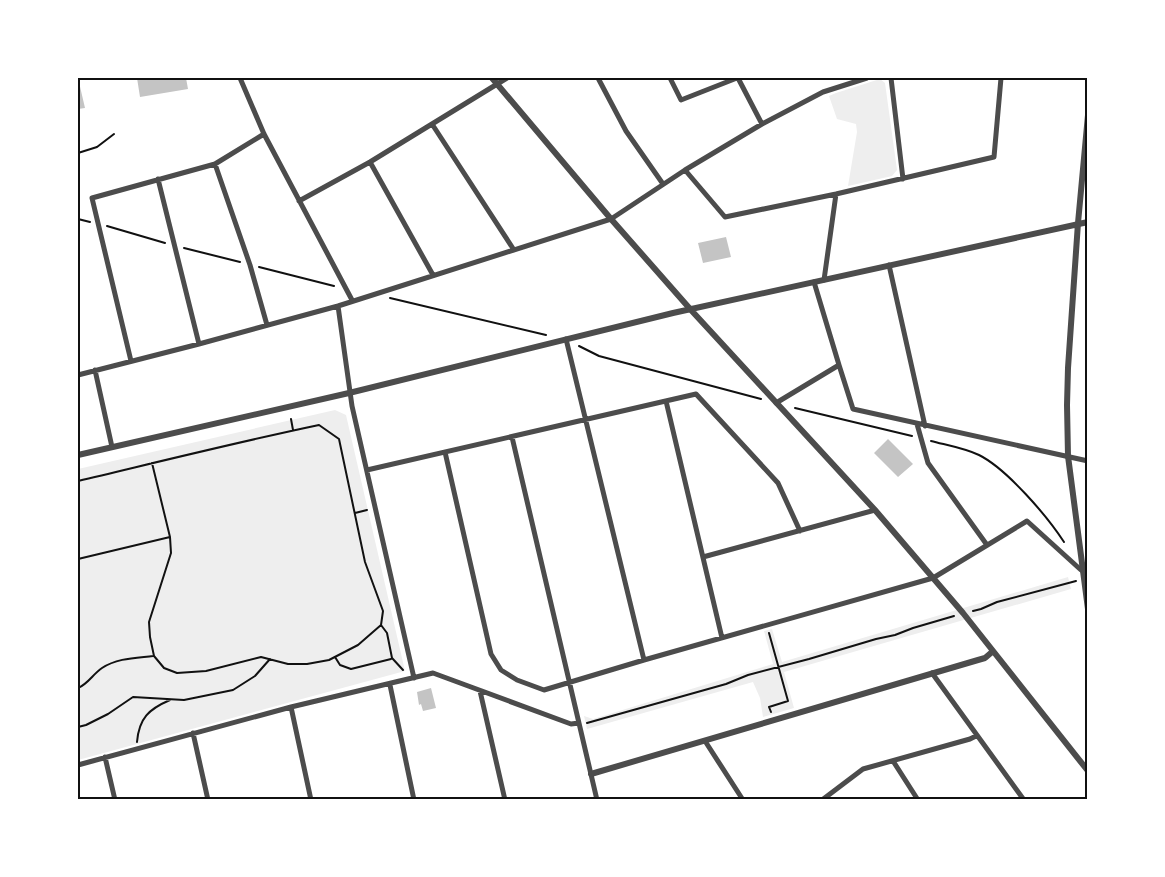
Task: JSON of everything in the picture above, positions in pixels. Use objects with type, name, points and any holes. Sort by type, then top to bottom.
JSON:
[{"type":"street","points":[[240,78],[264,134],[352,300]]},
{"type":"street","points":[[492,78],[691,310],[875,510],[934,578],[1088,771]]},
{"type":"street","points":[[299,201],[370,162],[507,78]]},
{"type":"street","points":[[598,78],[626,131],[663,184]]},
{"type":"street","points":[[670,78],[681,100],[738,78],[762,124]]},
{"type":"street","points":[[78,374],[131,362],[338,306],[612,219],[685,170],[762,124],[823,92],[867,78]]},
{"type":"street","points":[[892,78],[903,178]]},
{"type":"street","points":[[685,170],[725,217],[836,194],[994,157],[1001,78]]},
{"type":"street","points":[[1088,115],[1068,368],[1068,456],[1081,570],[1088,609]]},
{"type":"street","points":[[432,124],[514,250]]},
{"type":"street","points":[[131,362],[92,198],[215,164],[264,134]]},
{"type":"street","points":[[370,162],[433,275]]},
{"type":"street","points":[[215,164],[250,265],[267,325]]},
{"type":"street","points":[[158,179],[199,344]]},
{"type":"street","points":[[824,280],[836,194]]},
{"type":"street","points":[[78,455],[349,393],[691,310],[1088,222]]},
{"type":"street","points":[[889,265],[925,426]]},
{"type":"street","points":[[814,282],[853,409],[1088,461]]},
{"type":"street","points":[[338,306],[349,393],[414,678]]},
{"type":"street","points":[[566,340],[644,660]]},
{"type":"street","points":[[776,404],[838,365]]},
{"type":"street","points":[[95,370],[112,447]]},
{"type":"street","points":[[367,470],[696,394],[778,483],[800,530]]},
{"type":"street","points":[[666,401],[722,638]]},
{"type":"street","points":[[917,424],[928,462],[987,544]]},
{"type":"street","points":[[512,437],[597,800]]},
{"type":"street","points":[[445,452],[491,654],[501,670],[517,680],[544,690],[934,578],[987,544],[1028,521],[1081,570]]},
{"type":"street","points":[[703,557],[875,510]]},
{"type":"street","points":[[591,774],[985,658],[992,652]]},
{"type":"street","points":[[78,765],[291,707],[390,685],[433,673],[571,724],[579,723]]},
{"type":"street","points":[[932,673],[1024,800]]},
{"type":"street","points":[[390,685],[414,800]]},
{"type":"street","points":[[480,691],[505,800]]},
{"type":"street","points":[[291,707],[311,800]]},
{"type":"street","points":[[193,733],[208,800]]},
{"type":"street","points":[[822,800],[863,770],[976,736]]},
{"type":"street","points":[[705,741],[743,800]]},
{"type":"street","points":[[105,757],[116,800]]},
{"type":"street","points":[[893,761],[918,800]]},
{"type":"path","points":[[78,153],[97,146],[114,134]]},
{"type":"path","points":[[78,219],[346,289]]},
{"type":"path","points":[[372,294],[546,335]]},
{"type":"path","points":[[566,340],[599,356],[776,404]]},
{"type":"path","points":[[795,408],[921,438],[978,455],[1001,470],[1021,488],[1064,542]]},
{"type":"path","points":[[291,419],[293,430]]},
{"type":"path","points":[[78,481],[152,463],[293,430],[319,425],[338,439],[365,562],[383,611],[381,625],[358,645],[329,660],[307,664],[288,664],[261,657],[206,671],[177,673],[164,668],[154,656],[149,622],[171,553],[170,537],[152,463]]},
{"type":"path","points":[[355,513],[375,508]]},
{"type":"path","points":[[78,559],[170,537]]},
{"type":"path","points":[[579,723],[589,723],[726,684],[748,675],[895,635],[1027,593],[1083,579]]},
{"type":"path","points":[[381,625],[387,633],[392,658],[414,678]]},
{"type":"path","points":[[767,625],[788,701],[769,708],[773,720]]},
{"type":"path","points":[[78,688],[85,684],[101,668],[117,660],[154,656]]},
{"type":"path","points":[[335,657],[340,665],[351,669],[392,658]]},
{"type":"path","points":[[78,727],[101,718],[133,697],[184,700],[233,690],[255,676],[270,660]]},
{"type":"path","points":[[138,748],[138,729],[146,715],[157,706],[172,699]]},
{"type":"shaded area","points":[[880,79],[885,83],[897,170],[892,176],[848,186],[857,132],[856,124],[837,119],[829,96]]},
{"type":"shaded area","points":[[335,410],[346,415],[405,671],[78,760],[78,469]]},
{"type":"shaded area","points":[[1068,577],[1071,589],[784,672],[794,708],[763,717],[760,698],[753,682],[587,729],[584,716],[593,719],[773,664],[764,631],[772,629],[782,662]]},
{"type":"building","points":[[78,78],[85,108],[78,109]]},
{"type":"building","points":[[137,78],[186,78],[188,89],[140,97]]},
{"type":"building","points":[[726,237],[731,257],[703,263],[698,243]]},
{"type":"building","points":[[888,439],[913,464],[898,477],[874,453]]},
{"type":"building","points":[[431,688],[436,708],[423,711],[421,704],[419,705],[417,692]]}]
